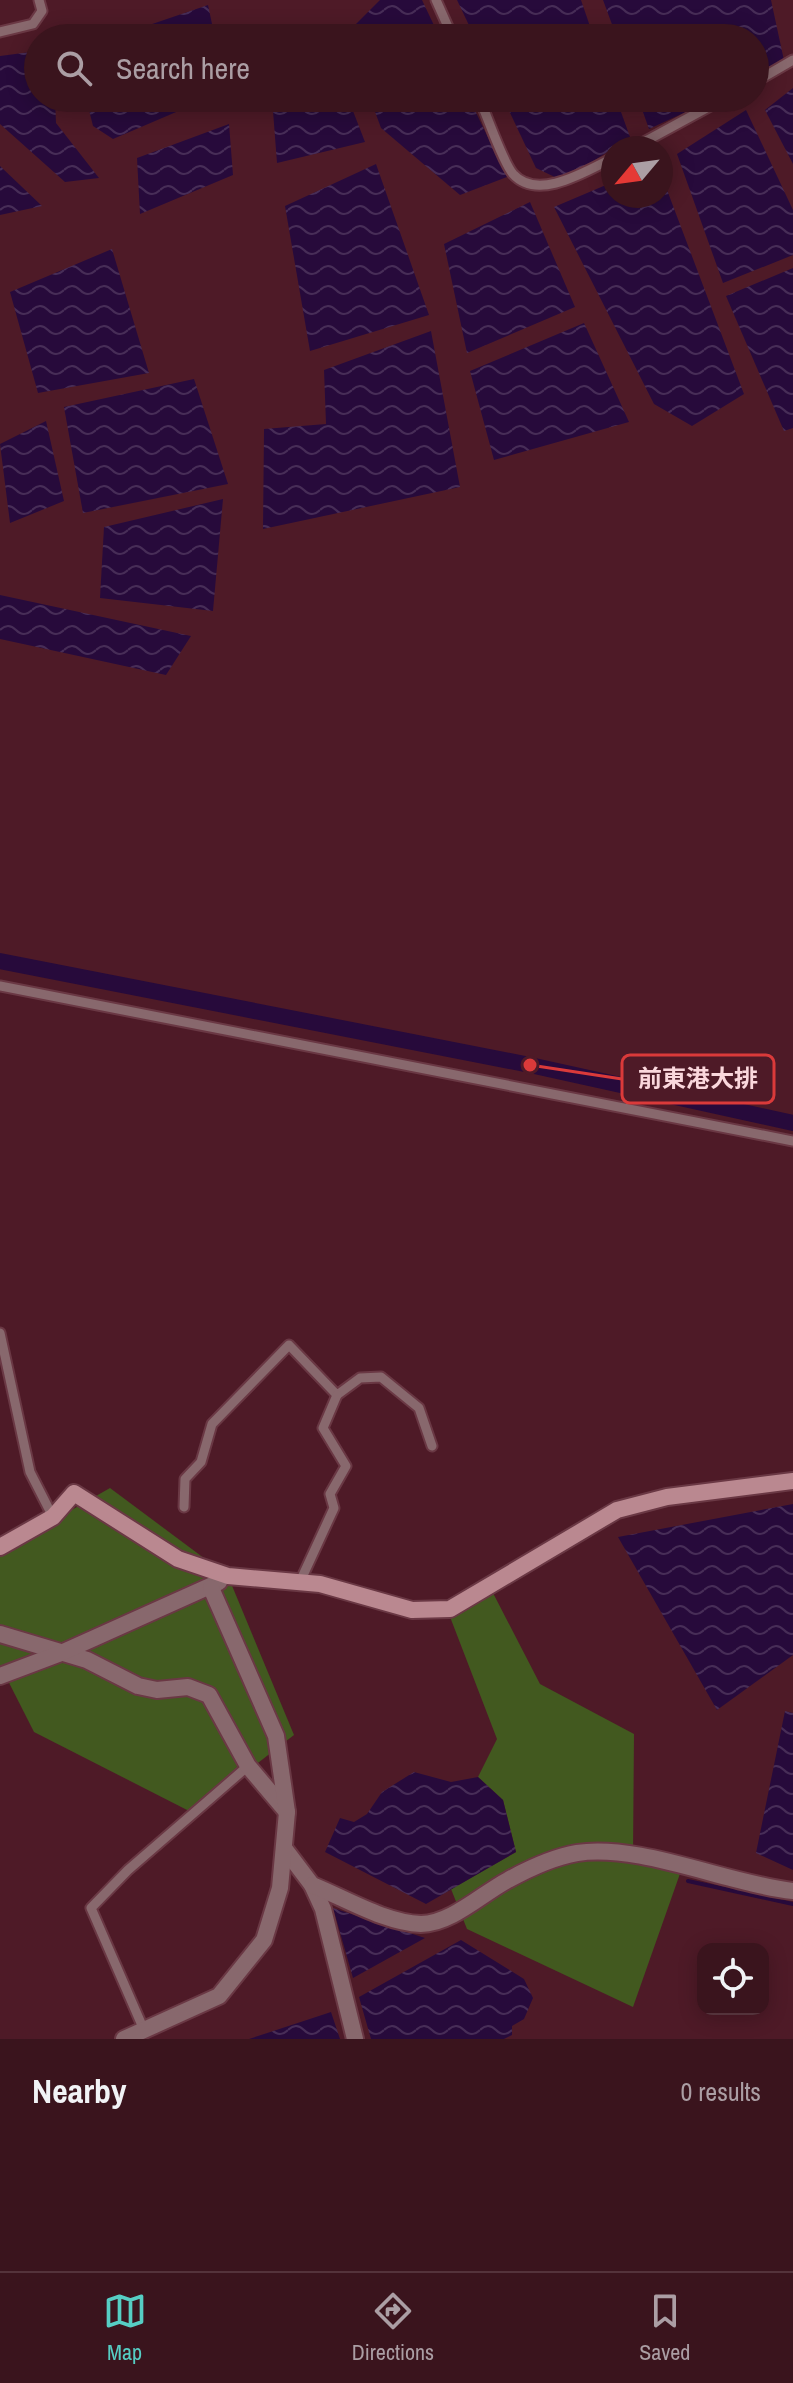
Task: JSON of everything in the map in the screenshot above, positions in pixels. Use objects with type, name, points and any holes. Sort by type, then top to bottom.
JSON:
[{"type":"main road","points":[[0,1547],[53,1517],[74,1493],[178,1559],[228,1576],[320,1584],[412,1610],[450,1609],[617,1510],[667,1497],[793,1481]]},
{"type":"street","points":[[0,1676],[211,1588],[228,1576]]},
{"type":"street","points":[[124,2039],[219,1996],[264,1940],[280,1888],[287,1812],[276,1736],[211,1588]]},
{"type":"street","points":[[0,1634],[87,1660],[138,1686],[157,1690],[188,1687],[209,1695],[248,1766],[287,1812]]},
{"type":"street","points":[[284,1848],[312,1885],[323,1909],[355,2039]]},
{"type":"street","points":[[312,1885],[390,1917],[423,1924],[447,1916],[530,1869],[576,1853],[613,1852],[762,1888],[793,1891]]},
{"type":"lane","points":[[33,24],[42,11],[39,0]]},
{"type":"lane","points":[[436,0],[447,24]]},
{"type":"lane","points":[[0,32],[24,26]]},
{"type":"lane","points":[[769,74],[793,60]]},
{"type":"lane","points":[[485,112],[513,175],[534,185],[563,181],[601,164]]},
{"type":"lane","points":[[655,136],[699,112]]},
{"type":"lane","points":[[0,986],[793,1141]]},
{"type":"lane","points":[[0,1333],[30,1472],[53,1517]]},
{"type":"lane","points":[[184,1507],[185,1479],[201,1462],[212,1424],[289,1345],[337,1395]]},
{"type":"lane","points":[[299,1584],[334,1508],[330,1494],[346,1466],[323,1428],[337,1395],[360,1378],[381,1377],[419,1408],[432,1446]]},
{"type":"lane","points":[[144,2030],[91,1908],[128,1870],[248,1766]]},
{"type":"green space","points":[[110,1488],[228,1576],[294,1735],[193,1813],[34,1732],[0,1665],[0,1551]]},
{"type":"green space","points":[[493,1593],[540,1684],[634,1734],[633,1856],[682,1868],[633,2007],[467,1929],[451,1889],[516,1852],[503,1800],[478,1777],[497,1739],[447,1609]]},
{"type":"water","points":[[380,0],[422,0],[433,24],[356,24]]},
{"type":"water","points":[[457,0],[581,0],[589,24],[468,24]]},
{"type":"water","points":[[603,0],[771,0],[785,65],[769,73],[769,24],[612,24]]},
{"type":"water","points":[[208,5],[212,24],[152,24]]},
{"type":"water","points":[[24,53],[24,112],[56,112],[56,123],[99,178],[65,182],[0,124],[0,56]]},
{"type":"water","points":[[793,88],[793,164],[766,112],[769,112],[769,107]]},
{"type":"water","points":[[90,112],[176,112],[113,139],[93,126]]},
{"type":"water","points":[[273,112],[353,112],[365,142],[277,163]]},
{"type":"water","points":[[375,112],[476,112],[507,177],[460,195],[381,128]]},
{"type":"water","points":[[510,112],[621,112],[630,136],[601,136],[601,156],[563,181],[536,168]]},
{"type":"water","points":[[643,112],[686,112],[649,129]]},
{"type":"water","points":[[747,112],[793,210],[793,255],[723,283],[677,154]]},
{"type":"water","points":[[229,124],[233,175],[140,214],[137,158]]},
{"type":"water","points":[[376,164],[429,315],[310,351],[285,206]]},
{"type":"water","points":[[0,166],[42,206],[0,215]]},
{"type":"water","points":[[601,187],[601,208],[673,206],[744,394],[692,426],[654,404],[554,207]]},
{"type":"water","points":[[530,202],[575,307],[467,353],[444,244]]},
{"type":"water","points":[[112,249],[149,373],[38,393],[10,292]]},
{"type":"water","points":[[793,268],[793,428],[784,431],[726,296]]},
{"type":"water","points":[[584,323],[629,422],[494,460],[470,371]]},
{"type":"water","points":[[431,331],[460,487],[263,529],[264,429],[326,424],[324,370]]},
{"type":"water","points":[[194,379],[228,484],[83,513],[64,407]]},
{"type":"water","points":[[46,421],[64,501],[10,523],[0,444]]},
{"type":"water","points":[[223,499],[213,611],[100,598],[104,527]]},
{"type":"water","points":[[0,595],[191,636],[166,675],[0,639]]},
{"type":"water","points":[[793,1504],[793,1655],[717,1710],[618,1537]]},
{"type":"water","points":[[785,1711],[793,1713],[793,1870],[756,1853]]},
{"type":"water","points":[[414,1772],[451,1782],[478,1777],[503,1800],[516,1852],[426,1904],[325,1852],[340,1818],[354,1822],[367,1814],[382,1792]]},
{"type":"water","points":[[333,1908],[425,1938],[353,1978]]},
{"type":"water","points":[[461,1940],[524,1979],[533,1998],[524,2019],[512,2026],[512,2035],[504,2039],[371,2039],[359,1997]]},
{"type":"water","points":[[331,2012],[340,2039],[249,2039]]},
{"type":"waterway","points":[[0,961],[530,1065],[793,1123]]},
{"type":"waterway","points":[[688,1881],[793,1904]]},
{"type":"place","name":"前東港大排","points":[[530,1065]]}]
